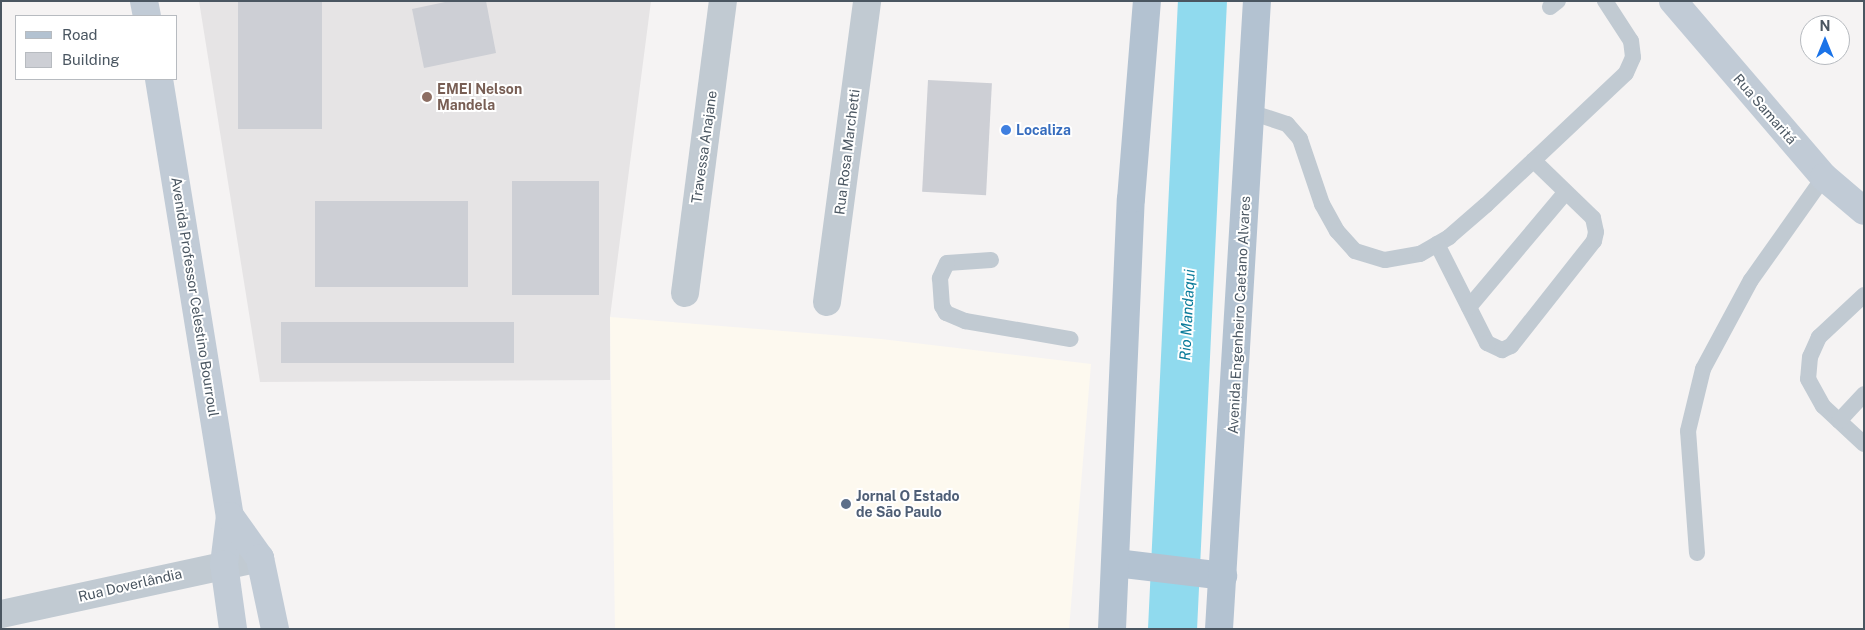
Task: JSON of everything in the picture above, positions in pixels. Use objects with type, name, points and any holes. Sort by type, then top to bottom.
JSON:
[{"type":"main road","points":[[144,1],[147,15]]},
{"type":"main road","points":[[1112,629],[1131,199],[1147,1]]},
{"type":"main road","name":"Avenida Engenheiro Caetano Alvares","points":[[1219,629],[1256,1]]},
{"type":"main road","name":"Rua Samaritá","points":[[1673,1],[1824,177],[1862,203]]},
{"type":"main road","name":"Avenida Professor Celestino Bourroul","points":[[159,80],[230,516],[224,564],[233,629]]},
{"type":"main road","name":"Avenida Professor Celestino Bourroul","points":[[230,516],[260,558],[275,629]]},
{"type":"main road","points":[[1116,563],[1223,576]]},
{"type":"street","name":"Travessa Anajane","points":[[685,293],[723,1]]},
{"type":"street","name":"Rua Rosa Marchetti","points":[[827,302],[867,1]]},
{"type":"street","name":"Rua Doverlândia","points":[[1,614],[224,564],[260,558]]},
{"type":"lane","points":[[1250,112],[1287,124],[1300,139],[1309,159],[1322,204],[1337,231],[1355,251],[1385,260],[1420,254],[1437,244],[1486,206],[1626,73],[1632,57],[1631,41],[1605,1]]},
{"type":"lane","points":[[1437,244],[1487,343],[1502,350],[1511,346],[1594,241],[1596,226],[1593,218],[1533,160]]},
{"type":"lane","points":[[1697,553],[1688,432],[1703,369],[1751,280],[1824,177]]},
{"type":"lane","points":[[1469,307],[1566,192]]},
{"type":"lane","points":[[991,260],[946,263],[940,278],[942,306],[946,313],[959,319],[1070,339]]},
{"type":"lane","points":[[1864,295],[1819,337],[1810,357],[1808,379],[1823,406],[1864,444]]},
{"type":"lane","points":[[1839,421],[1864,394]]},
{"type":"shaded area","points":[[199,1],[651,1],[610,317],[610,380],[260,382]]},
{"type":"shaded area","name":"Jornal O Estado de São Paulo","points":[[610,317],[881,339],[1091,364],[1069,629],[615,629]]},
{"type":"building","points":[[238,1],[322,1],[322,129],[238,129]]},
{"type":"building","points":[[450,1],[486,1],[496,53],[424,68],[412,9]]},
{"type":"building","points":[[928,80],[992,83],[986,195],[922,192]]},
{"type":"building","points":[[512,181],[599,181],[599,295],[512,295]]},
{"type":"building","points":[[315,201],[468,201],[468,287],[315,287]]},
{"type":"building","points":[[281,322],[514,322],[514,363],[281,363]]},
{"type":"waterway","name":"Rio Mandaqui","points":[[1172,629],[1202,1]]},
{"type":"place","name":"EMEI Nelson Mandela","points":[[427,97]]},
{"type":"place","name":"Localiza","points":[[1006,130]]},
{"type":"place","name":"Jornal O Estado de São Paulo","points":[[846,504]]}]
